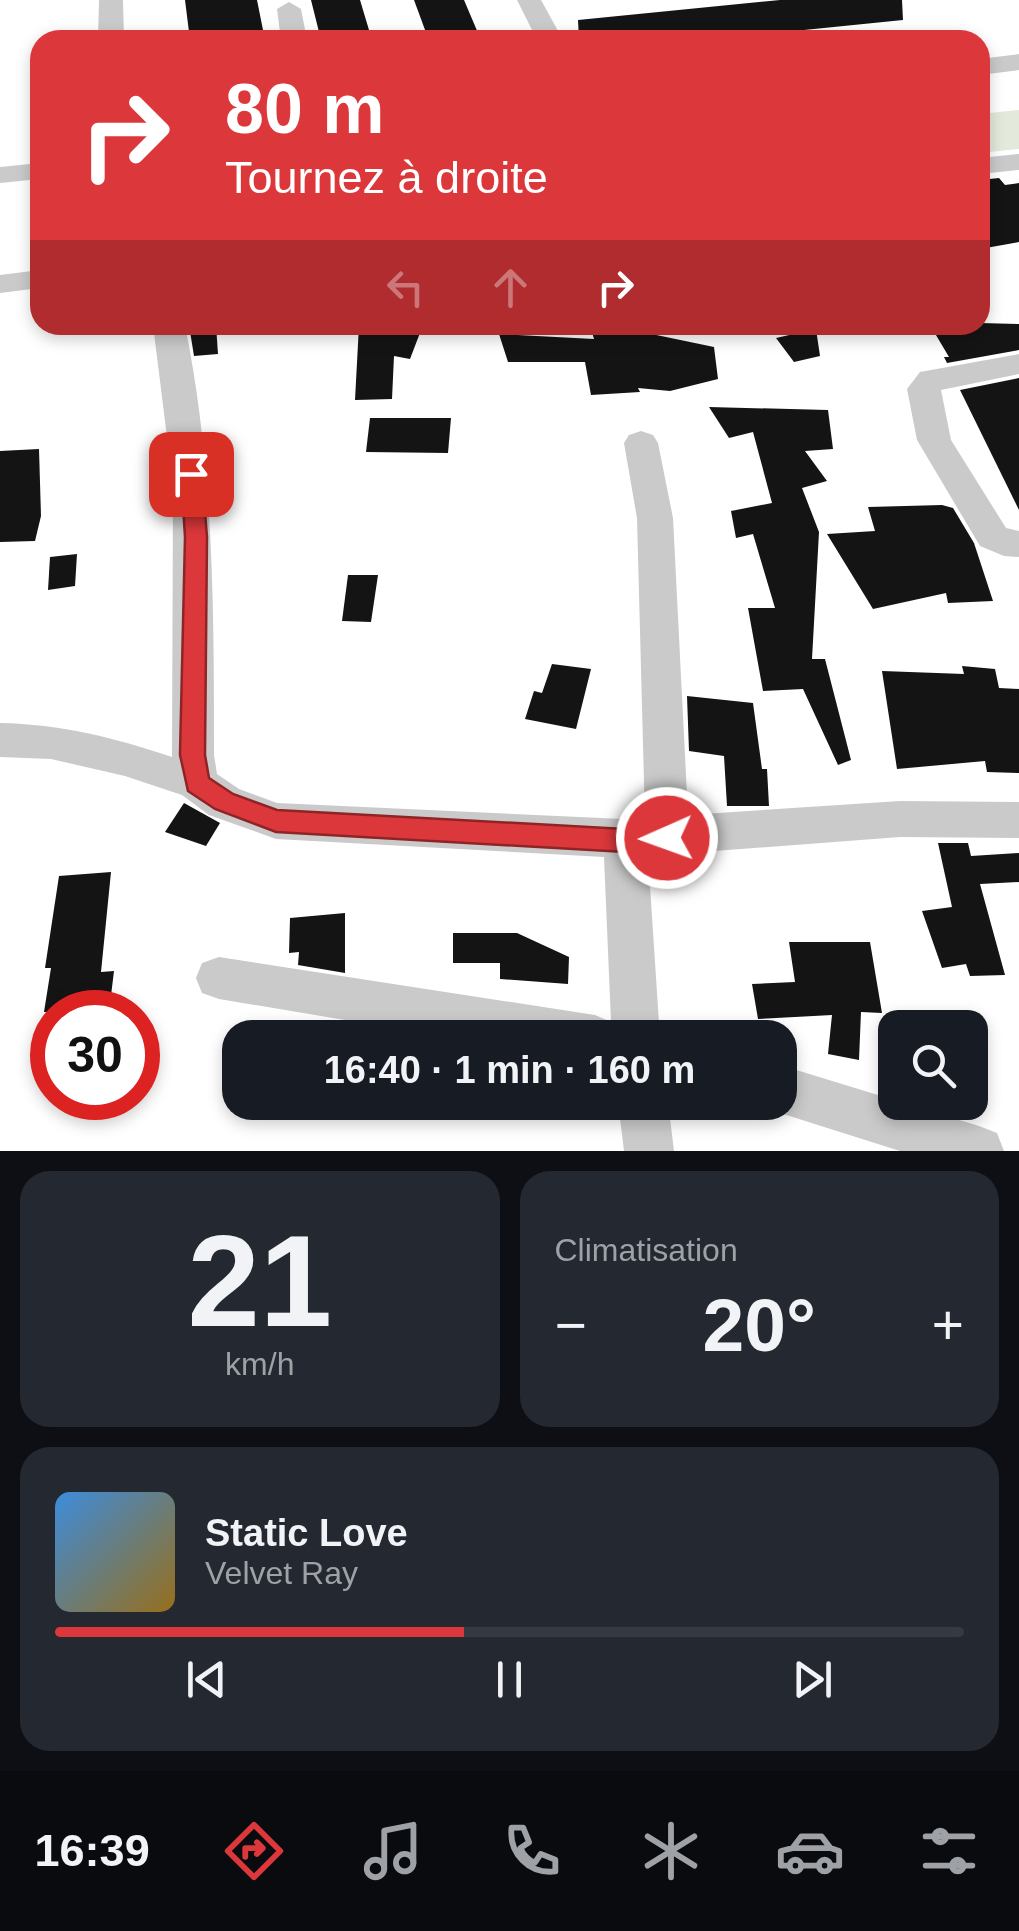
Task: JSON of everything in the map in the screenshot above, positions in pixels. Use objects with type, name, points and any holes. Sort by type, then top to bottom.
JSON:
[{"type":"street","points":[[110,0],[110,30]]},
{"type":"street","points":[[529,0],[545,30]]},
{"type":"street","points":[[288,10],[292,30]]},
{"type":"street","points":[[990,65],[1019,62]]},
{"type":"street","points":[[990,165],[1019,162]]},
{"type":"street","points":[[0,175],[30,172]]},
{"type":"street","points":[[0,284],[30,280]]},
{"type":"street","points":[[171,335],[181,380],[194,505],[193,755],[197,783]]},
{"type":"street","points":[[1019,364],[932,379],[924,388],[934,440],[993,537],[1004,544],[1019,544]]},
{"type":"street","points":[[637,1020],[654,518],[641,443]]},
{"type":"street","points":[[0,740],[39,738],[126,758],[197,783],[224,802],[276,821],[646,839],[757,827],[900,820],[1019,820]]},
{"type":"street","points":[[218,978],[482,1020]]},
{"type":"street","points":[[797,1094],[979,1151]]},
{"type":"street","points":[[645,1120],[649,1151]]},
{"type":"shaded area","points":[[1019,110],[1019,149],[990,152],[990,113]]},
{"type":"building","points":[[185,0],[257,0],[263,30],[189,30]]},
{"type":"building","points":[[311,0],[360,0],[369,30],[318,30]]},
{"type":"building","points":[[414,0],[464,0],[477,30],[425,30]]},
{"type":"building","points":[[780,0],[902,0],[903,20],[804,30],[578,30],[578,20]]},
{"type":"building","points":[[999,178],[1005,185],[1019,183],[1019,242],[990,247],[990,179]]},
{"type":"building","points":[[990,323],[1019,324],[1019,350],[947,363],[944,357],[949,357],[936,335],[990,335]]},
{"type":"building","points":[[191,335],[217,335],[218,354],[194,356]]},
{"type":"building","points":[[358,335],[419,335],[410,359],[394,356],[392,399],[355,400]]},
{"type":"building","points":[[499,335],[594,339],[593,335],[656,335],[714,347],[718,379],[670,391],[638,388],[640,392],[591,395],[585,362],[508,362]]},
{"type":"building","points":[[817,335],[820,356],[794,362],[776,338]]},
{"type":"building","points":[[1019,378],[1019,510],[960,390]]},
{"type":"building","points":[[709,407],[828,410],[833,449],[805,451],[827,481],[802,488],[819,532],[812,659],[825,659],[851,760],[838,765],[803,689],[763,691],[748,608],[775,608],[753,534],[736,538],[731,511],[772,503],[753,432],[729,438]]},
{"type":"building","points":[[370,418],[451,418],[448,453],[366,452]]},
{"type":"building","points":[[39,449],[41,516],[35,541],[0,542],[0,451]]},
{"type":"building","points":[[868,507],[953,508],[974,543],[993,601],[948,603],[946,593],[873,609],[827,534],[875,531]]},
{"type":"building","points":[[77,554],[75,586],[48,590],[50,557]]},
{"type":"building","points":[[348,575],[378,575],[371,622],[342,621]]},
{"type":"building","points":[[552,664],[591,669],[576,729],[525,719],[534,691],[542,693]]},
{"type":"building","points":[[962,666],[995,669],[999,688],[1019,689],[1019,773],[987,772],[985,761],[897,769],[882,671],[964,674]]},
{"type":"building","points":[[687,696],[753,703],[762,769],[767,769],[769,806],[727,806],[724,756],[689,751]]},
{"type":"building","points":[[184,803],[220,823],[206,846],[165,832]]},
{"type":"building","points":[[938,843],[968,843],[971,856],[1019,853],[1019,882],[980,884],[1005,975],[970,976],[966,964],[942,968],[922,911],[952,907]]},
{"type":"building","points":[[111,872],[101,972],[114,971],[112,990],[48,990],[51,968],[45,968],[59,876]]},
{"type":"building","points":[[345,913],[345,973],[298,965],[299,952],[289,953],[290,918]]},
{"type":"building","points":[[453,933],[517,933],[569,957],[568,984],[500,979],[500,963],[453,963]]},
{"type":"building","points":[[789,942],[870,942],[881,1010],[861,1012],[859,1060],[828,1054],[832,1015],[758,1019],[752,984],[795,982]]},
{"type":"route","points":[[191,474],[196,537],[193,755],[197,783],[224,802],[276,821],[625,840],[667,838]]}]
